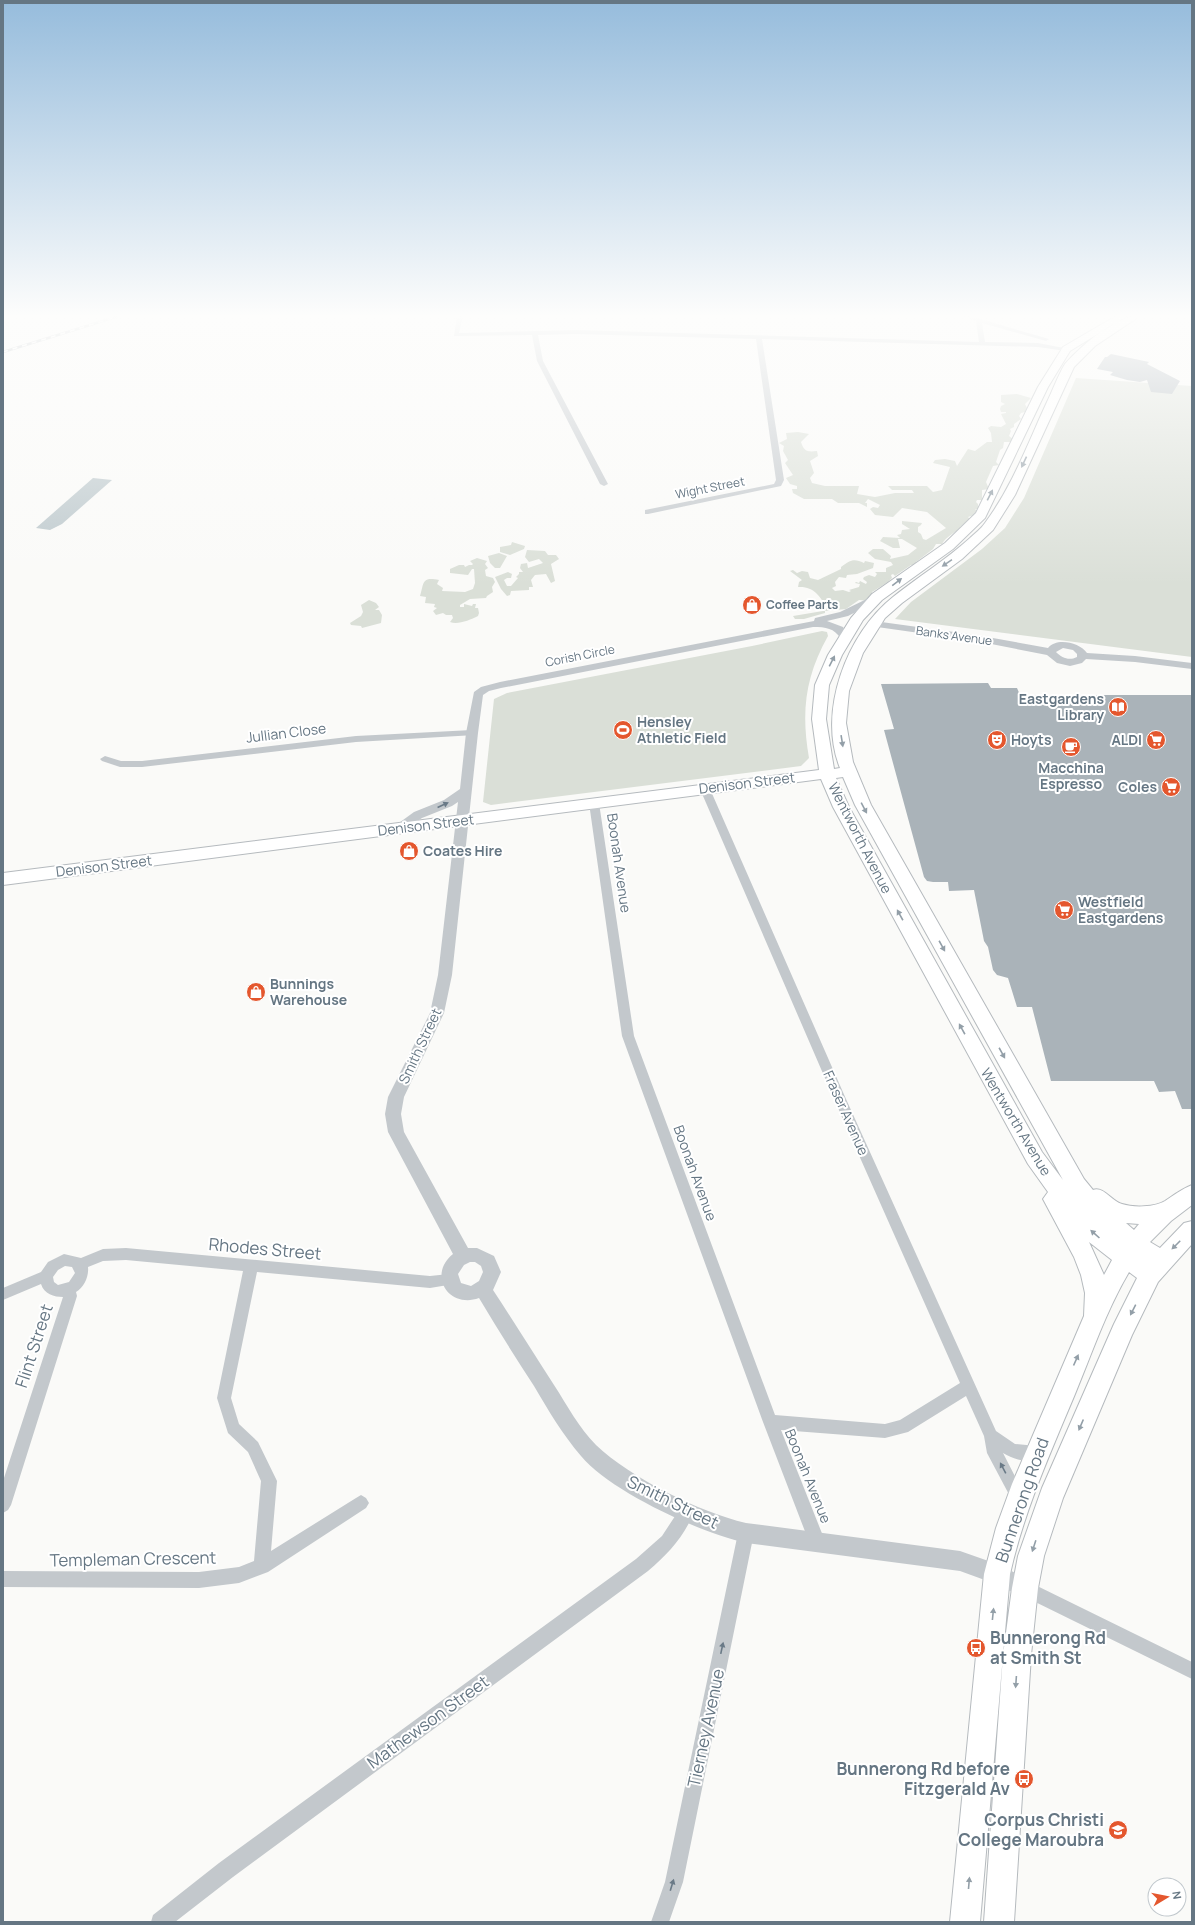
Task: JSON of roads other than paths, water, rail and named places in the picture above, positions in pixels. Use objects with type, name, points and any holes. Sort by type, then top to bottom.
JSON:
[{"type":"main road","name":"Wentworth Avenue","points":[[1034,406],[981,515],[949,546],[877,598],[858,618],[845,637],[828,670],[821,698],[820,729],[827,774],[855,835],[1035,1158],[1083,1222],[1096,1235],[1130,1251],[1156,1268]]},
{"type":"main road","name":"Wentworth Avenue","points":[[1051,406],[1009,496],[989,527],[958,556],[897,600],[874,624],[856,653],[842,691],[839,724],[848,772],[863,805],[1077,1185],[1095,1209],[1114,1228],[1130,1251]]},
{"type":"main road","name":"Banks Avenue","points":[[858,618],[874,624]]},
{"type":"main road","name":"Denison Street","points":[[3,879],[848,772]]},
{"type":"main road","points":[[1057,1151],[1093,1195],[1111,1210],[1128,1216],[1136,1216],[1167,1210]]},
{"type":"main road","points":[[1035,1158],[1090,1268],[1096,1294],[1094,1321]]},
{"type":"main road","name":"Bunnerong Road","points":[[965,1922],[997,1574],[1002,1549],[1037,1453],[1094,1321],[1130,1251],[1167,1210],[1192,1194]]},
{"type":"main road","name":"Bunnerong Road","points":[[999,1922],[1018,1655],[1025,1588],[1031,1556],[1051,1497],[1116,1345],[1156,1268],[1192,1230]]},
{"type":"street","points":[[563,406],[604,484]]},
{"type":"street","name":"Wight Street","points":[[648,512],[777,486],[780,480],[769,406]]},
{"type":"street","name":"Corish Circle","points":[[813,624],[819,620],[854,610],[877,598]]},
{"type":"street","name":"Corish Circle","points":[[463,820],[472,733],[478,694],[491,687],[813,624],[835,626],[843,632],[845,637]]},
{"type":"street","name":"Banks Avenue","points":[[874,624],[976,638],[1051,652]]},
{"type":"street","points":[[1083,656],[1077,648],[1068,645],[1056,646],[1051,652],[1057,659],[1070,662],[1080,660],[1083,656],[1135,659],[1192,666]]},
{"type":"street","name":"Jullian Close","points":[[105,760],[120,764],[142,764],[356,738],[472,733]]},
{"type":"street","name":"Fraser Avenue","points":[[705,789],[837,1092],[991,1436],[992,1448],[1019,1500]]},
{"type":"street","points":[[398,828],[418,815],[448,803],[466,790]]},
{"type":"street","name":"Boonah Avenue","points":[[594,803],[628,1036],[770,1422],[817,1541]]},
{"type":"street","name":"Smith Street","points":[[463,820],[445,975],[437,1014],[396,1097],[393,1114],[396,1132],[463,1256]]},
{"type":"street","name":"Rhodes Street","points":[[80,1264],[97,1256],[113,1254],[430,1282],[449,1280]]},
{"type":"street","points":[[476,1255],[488,1261],[492,1272],[488,1284],[477,1292],[463,1293],[452,1285],[449,1280],[448,1274],[453,1264],[463,1256],[476,1255]]},
{"type":"street","points":[[3,1294],[46,1276],[53,1266],[64,1260],[76,1261],[82,1267],[82,1275],[77,1283],[68,1289],[56,1291],[51,1289],[48,1286],[46,1276]]},
{"type":"street","points":[[251,1266],[224,1398],[233,1428],[253,1447],[269,1481],[262,1566]]},
{"type":"street","name":"Flint Street","points":[[3,1505],[70,1296],[68,1289]]},
{"type":"street","name":"Smith Street","points":[[483,1289],[567,1423],[588,1451],[622,1478],[686,1512],[724,1528],[746,1533],[817,1541],[960,1561],[997,1574],[1025,1588]]},
{"type":"street","points":[[770,1422],[885,1431],[903,1426],[969,1386]]},
{"type":"street","points":[[991,1436],[1016,1453],[1023,1455],[1037,1453]]},
{"type":"street","name":"Templeman Crescent","points":[[3,1580],[199,1580],[239,1575],[262,1566],[361,1503]]},
{"type":"street","name":"Mathewson Street","points":[[160,1922],[226,1870],[642,1565],[665,1547],[677,1530],[686,1512]]},
{"type":"street","name":"Tierney Avenue","points":[[660,1922],[674,1882],[746,1533]]},
{"type":"street","points":[[1025,1588],[1192,1670]]},
{"type":"place","name":"Coffee Parts","points":[[752,605]]},
{"type":"place","name":"Eastgardens Library","points":[[1118,707]]},
{"type":"place","name":"Hensley Athletic Field","points":[[623,730]]},
{"type":"place","name":"Hoyts","points":[[997,740]]},
{"type":"place","name":"ALDI","points":[[1156,740]]},
{"type":"place","name":"Macchina Espresso","points":[[1071,747]]},
{"type":"place","name":"Coles","points":[[1171,787]]},
{"type":"place","name":"Coates Hire","points":[[409,851]]},
{"type":"place","name":"Westfield Eastgardens","points":[[1064,910]]},
{"type":"place","name":"Bunnings Warehouse","points":[[256,992]]},
{"type":"place","name":"Bunnerong Rd at Smith St","points":[[976,1648]]},
{"type":"place","name":"Bunnerong Rd before Fitzgerald Av","points":[[1024,1779]]},
{"type":"place","name":"Corpus Christi College Maroubra","points":[[1118,1830]]}]
